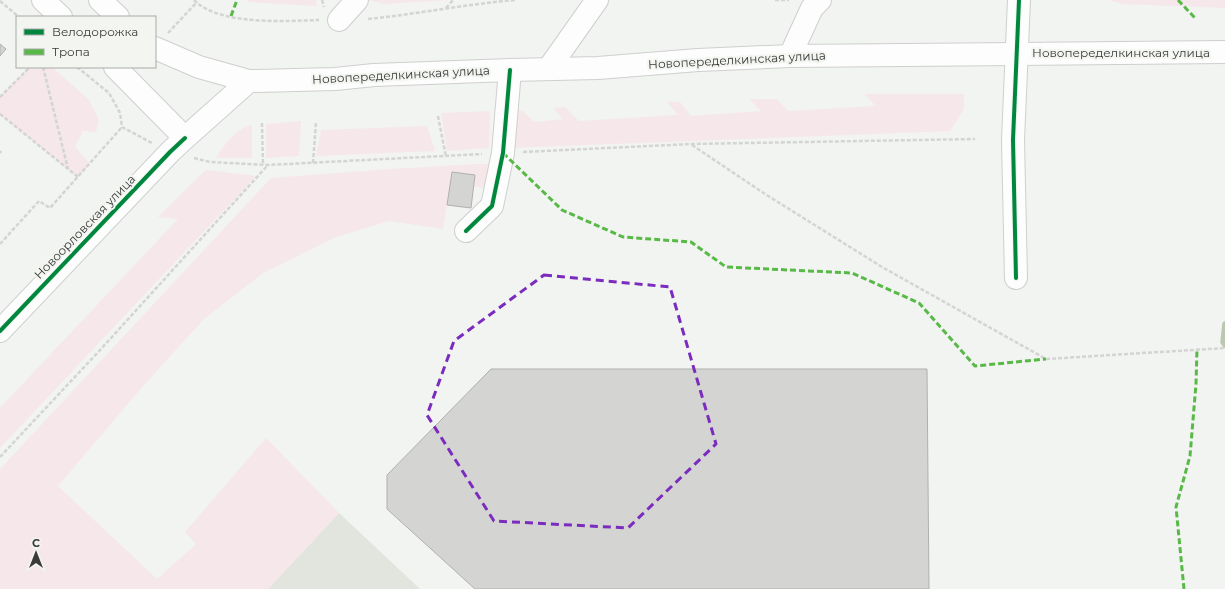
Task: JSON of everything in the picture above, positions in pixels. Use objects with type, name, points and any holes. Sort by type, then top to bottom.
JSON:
[{"type":"main road","points":[[43,0],[60,16]]},
{"type":"main road","points":[[100,0],[117,16]]},
{"type":"main road","points":[[339,20],[357,0]]},
{"type":"main road","points":[[549,68],[597,0]]},
{"type":"main road","points":[[790,56],[812,8],[820,0]]},
{"type":"main road","points":[[1016,278],[1013,140],[1019,0]]},
{"type":"main road","name":"Новопеределкинская улица","points":[[160,42],[199,66],[249,81],[335,79],[374,75],[549,68],[598,68],[698,60],[790,56],[1225,52]]},
{"type":"main road","points":[[116,68],[178,145],[249,81]]},
{"type":"main road","points":[[466,231],[492,206],[503,153],[510,70]]},
{"type":"main road","name":"Новоорловская улица","points":[[0,331],[178,145]]},
{"type":"path","points":[[446,9],[453,0]]},
{"type":"path","points":[[775,0],[789,0]]},
{"type":"path","points":[[0,1],[18,16]]},
{"type":"path","points":[[160,42],[197,2]]},
{"type":"path","points":[[0,97],[29,68]]},
{"type":"path","points":[[43,68],[68,169]]},
{"type":"path","points":[[0,244],[39,201],[50,208],[122,127],[120,113],[109,93],[78,68]]},
{"type":"path","points":[[0,114],[78,177]]},
{"type":"path","points":[[438,116],[446,157]]},
{"type":"path","points":[[313,163],[316,122]]},
{"type":"path","points":[[262,123],[263,165]]},
{"type":"path","points":[[122,127],[178,145],[210,162],[263,165],[692,144],[975,139]]},
{"type":"path","points":[[692,144],[765,194],[882,267],[1046,359],[1225,348]]},
{"type":"path","points":[[0,457],[268,165]]},
{"type":"highlighted area","points":[[544,275],[670,287],[716,444],[628,528],[494,521],[427,415],[454,341]]},
{"type":"shaded area","points":[[248,0],[316,0],[317,6],[247,2]]},
{"type":"shaded area","points":[[369,0],[450,0],[384,4]]},
{"type":"shaded area","points":[[1109,0],[1225,0],[1225,8],[1122,4]]},
{"type":"shaded area","points":[[29,68],[53,68],[89,100],[99,120],[96,132],[83,131],[75,147],[90,164],[78,177],[0,114],[0,97]]},
{"type":"shaded area","points":[[864,94],[964,94],[964,109],[950,131],[508,148],[511,111],[522,110],[534,122],[563,119],[553,108],[565,107],[579,121],[678,115],[667,102],[680,102],[691,116],[761,111],[749,99],[777,99],[788,111],[876,106]]},
{"type":"shaded area","points":[[490,111],[489,148],[447,151],[441,113]]},
{"type":"shaded area","points":[[301,121],[299,156],[266,158],[266,124]]},
{"type":"shaded area","points":[[252,125],[252,158],[216,158],[227,142],[235,134]]},
{"type":"shaded area","points":[[427,126],[435,151],[316,156],[321,130]]},
{"type":"shaded area","points":[[494,164],[492,188],[474,187],[475,175],[452,172],[443,229],[389,221],[336,237],[263,273],[204,319],[143,386],[58,486],[157,579],[196,544],[185,532],[266,438],[339,513],[268,589],[0,589],[0,469],[271,178]]},
{"type":"shaded area","points":[[206,170],[256,176],[0,448],[0,408],[178,219],[158,217]]},
{"type":"shaded area","points":[[339,513],[420,589],[268,589]]},
{"type":"building","points":[[0,44],[6,49],[0,56]]},
{"type":"building","points":[[452,172],[475,175],[471,208],[447,205]]},
{"type":"building","points":[[491,369],[927,369],[929,589],[475,589],[387,509],[387,475]]},
{"type":"waterway","points":[[1225,324],[1223,342],[1225,345]]},
{"type":"marked path","points":[[231,16],[237,0]]},
{"type":"marked path","points":[[1178,0],[1195,18]]},
{"type":"marked path","points":[[503,153],[562,210],[623,237],[691,242],[726,267],[852,273],[919,303],[975,366],[1046,359]]},
{"type":"marked path","points":[[1184,589],[1176,507],[1190,456],[1196,384],[1197,349]]},
{"type":"cycle path","points":[[1016,278],[1013,140],[1019,0]]},
{"type":"cycle path","points":[[466,231],[492,206],[503,153],[510,70]]},
{"type":"cycle path","points":[[0,331],[185,138]]}]
